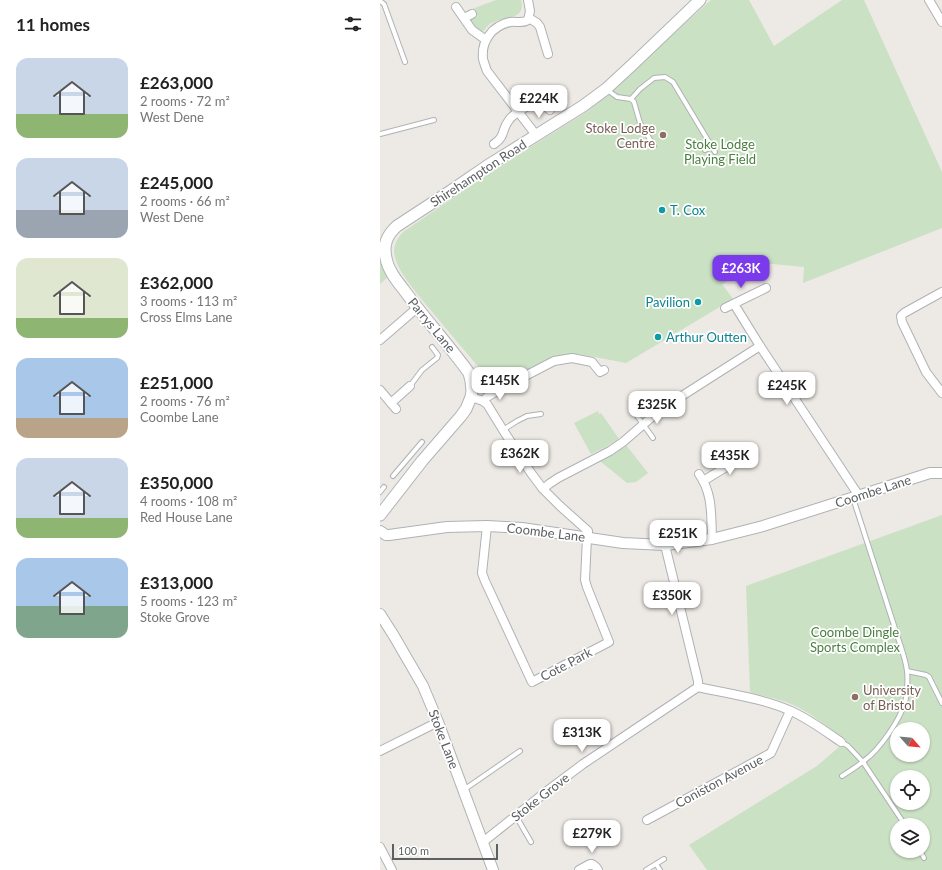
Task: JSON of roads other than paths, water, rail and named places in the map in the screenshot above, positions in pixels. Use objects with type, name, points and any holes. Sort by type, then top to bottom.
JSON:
[{"type":"main road","name":"Shirehampton Road","points":[[383,237],[487,166],[583,106],[606,89],[700,0]]},
{"type":"main road","name":"Parrys Lane","points":[[380,516],[418,467],[461,416],[466,409],[472,391],[472,381],[469,373],[417,308],[389,268],[383,237]]},
{"type":"street","points":[[529,0],[530,11],[529,18],[526,22],[513,21],[494,28],[486,40],[483,50],[483,60],[487,71],[536,135]]},
{"type":"street","points":[[929,0],[942,22]]},
{"type":"street","points":[[456,7],[468,16],[472,30],[486,40]]},
{"type":"street","points":[[529,18],[540,27],[548,54]]},
{"type":"street","points":[[494,144],[501,140],[505,126],[510,119],[525,107],[532,104],[540,104],[546,106],[550,110]]},
{"type":"street","points":[[725,308],[766,288]]},
{"type":"street","points":[[942,292],[901,316],[902,322],[926,372],[942,393]]},
{"type":"street","points":[[734,304],[856,497]]},
{"type":"street","points":[[380,340],[417,308]]},
{"type":"street","points":[[543,489],[558,478],[610,451],[623,442],[660,410],[760,346]]},
{"type":"street","points":[[483,401],[506,386],[554,361],[572,358],[592,362],[600,372],[604,370]]},
{"type":"street","points":[[380,390],[394,406],[410,386]]},
{"type":"street","points":[[471,397],[483,401],[489,408],[543,489],[588,531],[588,538]]},
{"type":"street","points":[[712,539],[711,504],[701,478],[739,464],[746,455]]},
{"type":"street","name":"Coombe Lane","points":[[380,531],[386,535],[389,535],[447,528],[487,526],[522,528],[623,543],[665,545],[712,539],[763,526],[930,473],[942,473]]},
{"type":"street","name":"Cote Park","points":[[487,526],[482,573],[532,682],[609,642],[589,594],[585,580],[588,538]]},
{"type":"street","points":[[665,545],[698,681],[698,687],[772,704],[804,717],[841,742]]},
{"type":"street","name":"Stoke Lane","points":[[380,614],[423,686],[464,790],[493,870]]},
{"type":"street","name":"Stoke Grove","points":[[483,842],[583,764],[698,687]]},
{"type":"street","name":"Coniston Avenue","points":[[647,820],[771,753],[790,711]]},
{"type":"street","points":[[380,752],[438,722]]},
{"type":"street","points":[[380,847],[392,870]]},
{"type":"street","points":[[579,870],[592,864],[598,870]]},
{"type":"lane","points":[[380,1],[384,4],[405,62]]},
{"type":"lane","points":[[631,99],[640,89],[654,78],[665,77],[673,82],[715,152]]},
{"type":"lane","points":[[606,89],[617,97],[631,99],[634,102],[640,123],[654,146]]},
{"type":"lane","points":[[380,134],[434,120]]},
{"type":"lane","points":[[705,150],[712,147]]},
{"type":"lane","points":[[410,386],[422,370],[437,358],[438,355],[432,347]]},
{"type":"lane","points":[[632,409],[653,438]]},
{"type":"lane","points":[[503,430],[527,416],[542,414]]},
{"type":"lane","points":[[393,476],[422,442]]},
{"type":"lane","points":[[408,459],[418,467]]},
{"type":"lane","points":[[380,492],[384,487]]},
{"type":"lane","points":[[842,776],[867,760],[885,740],[906,701],[907,671],[856,497]]},
{"type":"lane","points":[[907,671],[926,674],[942,703]]},
{"type":"lane","points":[[841,742],[848,746],[863,762],[899,818]]},
{"type":"lane","points":[[464,790],[520,751]]},
{"type":"lane","points":[[516,816],[531,842]]},
{"type":"lane","points":[[646,870],[664,859]]},
{"type":"lane","points":[[656,864],[660,870]]},
{"type":"place","name":"Stoke Lodge Centre","points":[[663,135]]},
{"type":"place","name":"T. Cox","points":[[662,210]]},
{"type":"place","name":"Pavilion","points":[[698,302]]},
{"type":"place","name":"Arthur Outten","points":[[658,337]]},
{"type":"place","name":"University of Bristol","points":[[855,697]]},
{"type":"park label","name":"Stoke Lodge Playing Field","points":[[720,152]]},
{"type":"park label","name":"Coombe Dingle Sports Complex","points":[[855,640]]}]
